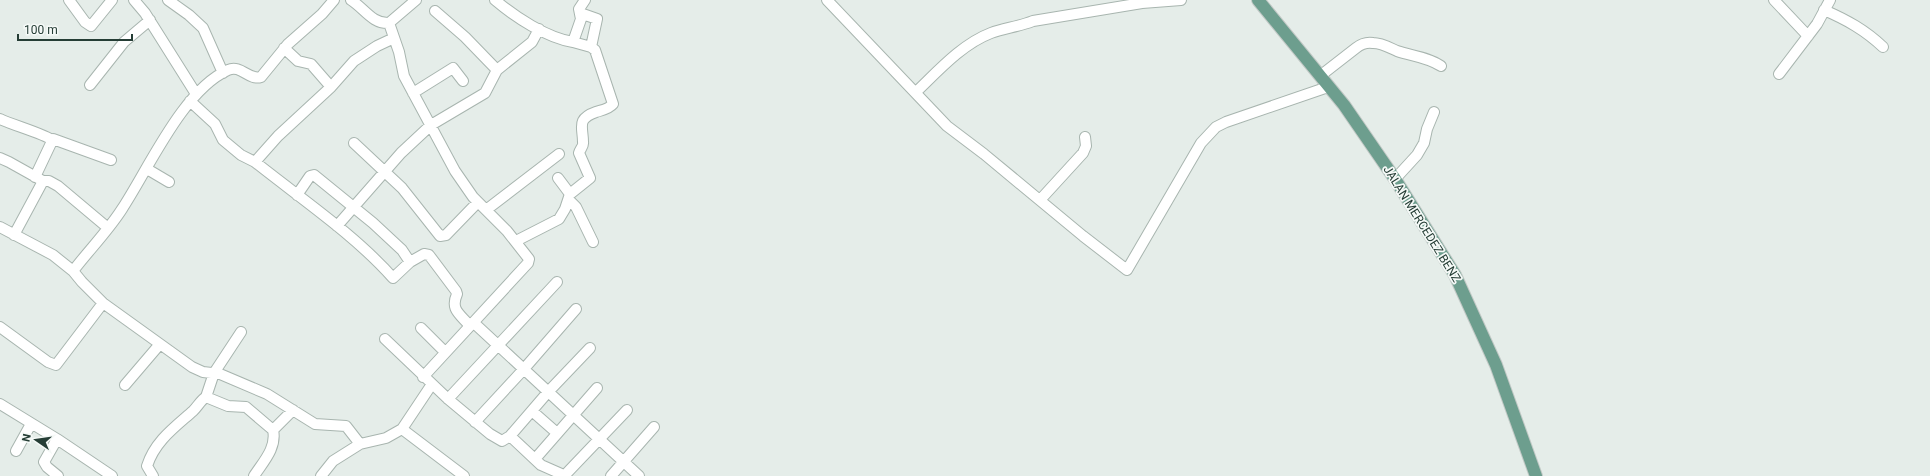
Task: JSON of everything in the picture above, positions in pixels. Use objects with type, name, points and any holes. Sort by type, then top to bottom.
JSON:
[{"type":"main road","name":"JALAN MERCEDEZ BENZ","points":[[1258,0],[1344,105],[1395,179],[1455,275],[1496,365],[1536,476]]},
{"type":"street","points":[[69,0],[85,22],[91,26],[112,0]]},
{"type":"street","points":[[168,0],[189,15],[203,28],[223,73]]},
{"type":"street","points":[[73,271],[108,228],[193,97],[229,69],[236,69],[254,78],[262,77],[284,48],[322,14],[334,0]]},
{"type":"street","points":[[351,0],[375,20],[389,23]]},
{"type":"street","points":[[495,0],[539,30],[559,39],[591,47],[596,52],[613,104],[611,107],[590,115],[583,122],[581,133],[583,144],[579,153],[590,178],[569,197],[558,218],[516,241]]},
{"type":"street","points":[[572,42],[581,19],[580,8],[585,0]]},
{"type":"street","points":[[827,0],[947,126],[984,154],[1127,270],[1201,143],[1208,134],[1226,122],[1328,86]]},
{"type":"street","points":[[916,92],[965,48],[993,32],[1019,27],[1033,21],[1142,3],[1181,0]]},
{"type":"street","points":[[1774,0],[1808,36]]},
{"type":"street","points":[[1779,74],[1808,36],[1830,0]]},
{"type":"street","points":[[389,23],[413,1]]},
{"type":"street","points":[[140,2],[193,97],[215,124],[223,140],[242,155],[255,162],[337,226],[372,256],[393,278],[410,262],[422,254],[429,255],[456,291],[457,294],[454,307],[499,346],[523,370],[639,476]]},
{"type":"street","points":[[1824,10],[1851,22],[1864,30],[1883,47]]},
{"type":"street","points":[[436,11],[465,37],[496,70]]},
{"type":"street","points":[[580,13],[597,19],[591,47]]},
{"type":"street","points":[[90,85],[124,42],[150,20]]},
{"type":"street","points":[[389,23],[404,76],[460,179],[478,202],[516,241],[529,257],[528,263],[423,377]]},
{"type":"street","points":[[337,226],[353,205],[384,171],[401,153],[431,126],[486,93],[496,70],[532,42],[539,30]]},
{"type":"street","points":[[255,162],[278,136],[331,87],[354,61],[377,46],[394,38]]},
{"type":"street","points":[[1320,76],[1356,48],[1362,44],[1369,43],[1375,43],[1397,51],[1429,58],[1441,66]]},
{"type":"street","points":[[284,48],[298,61],[311,64],[331,87]]},
{"type":"street","points":[[413,93],[453,68],[463,81]]},
{"type":"street","points":[[1395,179],[1417,155],[1424,143],[1427,129],[1434,112]]},
{"type":"street","points":[[0,119],[24,129],[47,136],[52,140],[59,140],[110,160]]},
{"type":"street","points":[[1040,200],[1083,153],[1086,146],[1085,137]]},
{"type":"street","points":[[14,235],[39,179],[52,140]]},
{"type":"street","points":[[354,143],[402,188],[440,236],[446,234],[478,202]]},
{"type":"street","points":[[486,210],[559,154]]},
{"type":"street","points":[[0,158],[10,162],[39,179],[49,181],[58,186],[108,228]]},
{"type":"street","points":[[147,169],[169,182]]},
{"type":"street","points":[[296,195],[307,180],[314,175],[353,205],[402,250],[410,262]]},
{"type":"street","points":[[558,178],[574,204],[593,242]]},
{"type":"street","points":[[0,227],[53,255],[73,271],[86,287],[103,303],[198,370],[214,373],[261,392],[315,424],[346,426],[360,444]]},
{"type":"street","points":[[448,399],[557,282]]},
{"type":"street","points":[[0,327],[48,362],[56,365],[103,303]]},
{"type":"street","points":[[475,422],[576,309]]},
{"type":"street","points":[[422,328],[445,352]]},
{"type":"street","points":[[153,476],[146,466],[160,442],[175,425],[192,412],[206,397],[214,373],[241,332]]},
{"type":"street","points":[[385,339],[423,377],[475,422],[499,440],[505,440],[510,436],[548,392],[590,348]]},
{"type":"street","points":[[125,385],[160,344]]},
{"type":"street","points":[[321,476],[333,461],[360,444],[380,440],[402,429],[432,384]]},
{"type":"street","points":[[535,459],[597,388]]},
{"type":"street","points":[[206,397],[228,406],[246,407],[273,430],[274,438],[272,448],[254,476]]},
{"type":"street","points":[[1,408],[57,439],[97,472],[112,476]]},
{"type":"street","points":[[273,430],[293,410]]},
{"type":"street","points":[[510,436],[545,467],[565,476],[599,438],[627,410]]},
{"type":"street","points":[[532,411],[557,433]]},
{"type":"street","points":[[16,451],[31,424]]},
{"type":"street","points":[[611,476],[654,427]]},
{"type":"street","points":[[402,429],[464,476]]},
{"type":"street","points":[[57,439],[45,459],[44,464],[58,476]]}]
